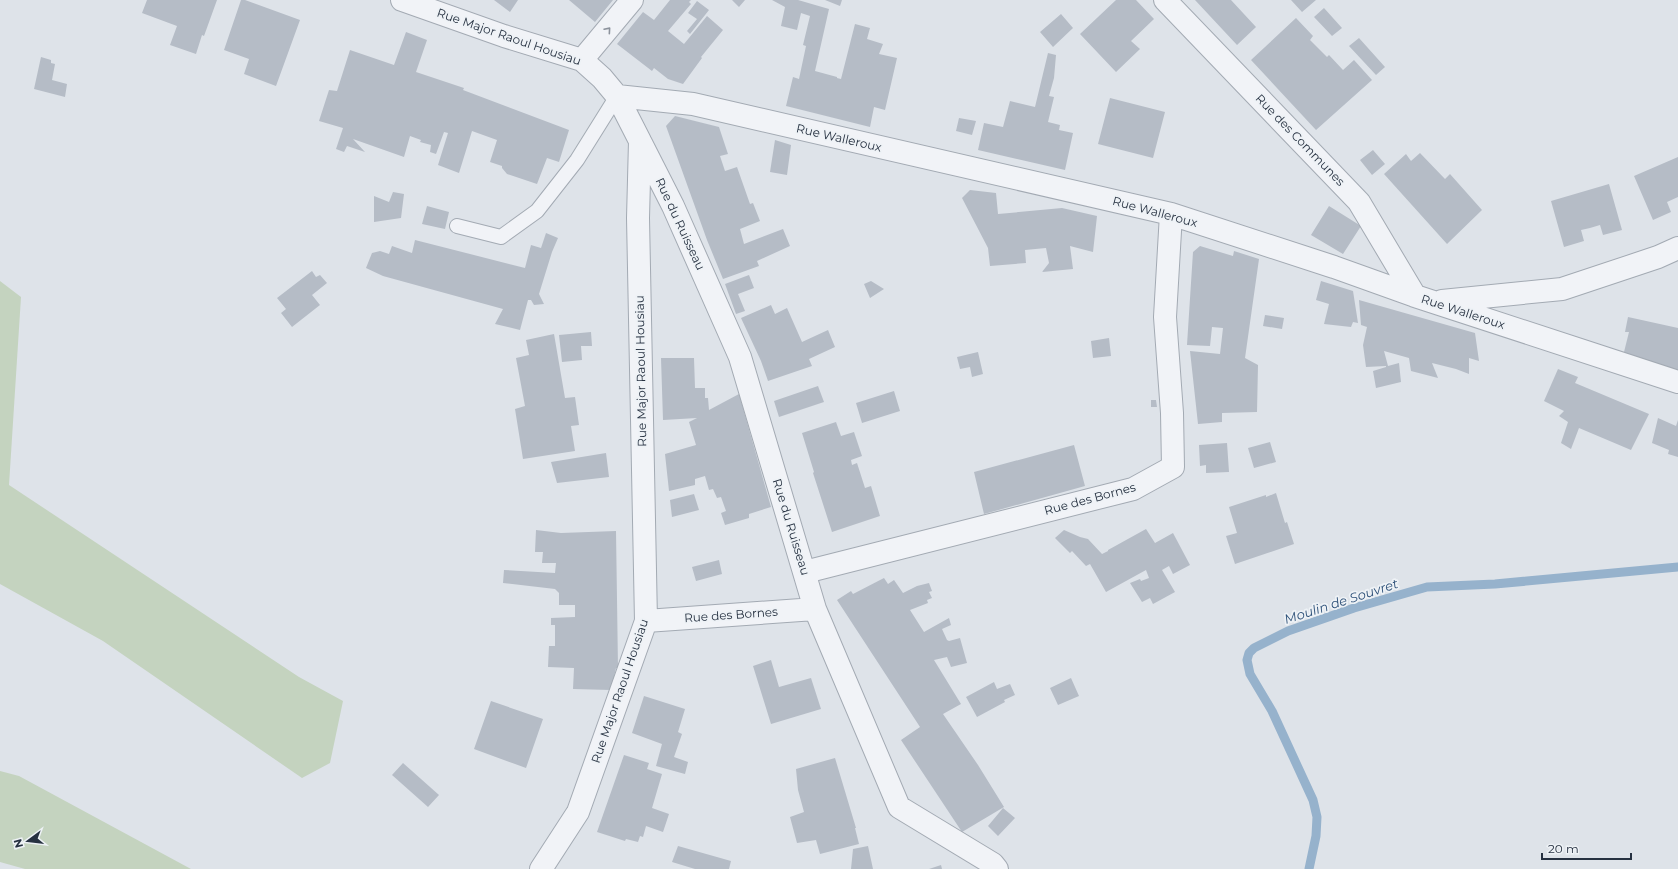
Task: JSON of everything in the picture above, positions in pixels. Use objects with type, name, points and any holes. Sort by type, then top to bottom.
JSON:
[{"type":"street","name":"Rue Major Raoul Housiau","points":[[402,0],[504,36],[582,60],[602,78],[617,96],[640,141],[638,226],[646,621],[578,812],[541,869]]},
{"type":"street","points":[[582,60],[632,0]]},
{"type":"street","name":"Rue des Communes","points":[[1165,0],[1359,202],[1424,299]]},
{"type":"street","name":"Rue Walleroux","points":[[617,96],[693,104],[1171,214],[1678,382]]},
{"type":"street","name":"Rue du Ruisseau","points":[[640,141],[673,206],[740,357],[815,609],[899,807],[993,864],[997,869]]},
{"type":"street","name":"Rue des Bornes","points":[[805,572],[1133,489],[1173,467],[1172,413],[1165,317],[1171,214]]},
{"type":"street","points":[[1424,299],[1562,289],[1658,257],[1678,248]]},
{"type":"street","name":"Rue des Bornes","points":[[646,621],[815,609]]},
{"type":"lane","points":[[457,226],[502,237],[537,211],[577,160],[617,96]]},
{"type":"green space","points":[[0,281],[21,297],[9,485],[299,677],[343,701],[330,763],[302,778],[103,641],[0,584]]},
{"type":"green space","points":[[0,771],[19,776],[191,869],[25,869],[0,862]]},
{"type":"building","points":[[147,0],[217,0],[204,36],[202,35],[196,54],[170,45],[177,26],[142,13]]},
{"type":"building","points":[[241,0],[245,0],[300,20],[276,86],[244,74],[249,59],[224,50]]},
{"type":"building","points":[[494,0],[518,0],[510,12]]},
{"type":"building","points":[[569,0],[613,0],[595,22]]},
{"type":"building","points":[[670,0],[691,0],[689,2],[691,4],[668,31],[684,44],[707,16],[723,30],[701,57],[702,58],[683,84],[668,79],[654,68],[652,71],[617,44],[643,12],[654,20]]},
{"type":"building","points":[[732,0],[745,0],[739,7]]},
{"type":"building","points":[[772,0],[798,0],[829,9],[815,71],[841,79],[855,24],[870,28],[867,39],[883,44],[879,54],[897,58],[885,110],[874,107],[870,127],[786,106],[793,77],[799,79],[806,46],[803,45],[810,16],[801,13],[797,30],[781,26],[785,7]]},
{"type":"building","points":[[825,0],[842,0],[840,6]]},
{"type":"building","points":[[1116,0],[1136,0],[1154,19],[1131,41],[1140,49],[1116,72],[1080,34]]},
{"type":"building","points":[[1195,0],[1231,0],[1256,27],[1237,45]]},
{"type":"building","points":[[1291,0],[1316,0],[1302,12]]},
{"type":"building","points":[[697,1],[709,10],[690,34],[687,31],[697,19],[688,13]]},
{"type":"building","points":[[1324,8],[1342,28],[1332,36],[1314,17]]},
{"type":"building","points":[[1061,14],[1073,28],[1053,47],[1040,32]]},
{"type":"building","points":[[1296,18],[1313,36],[1310,40],[1327,57],[1329,55],[1343,70],[1354,60],[1372,80],[1316,130],[1251,60]]},
{"type":"building","points":[[406,32],[427,40],[416,72],[464,88],[463,90],[569,130],[559,162],[547,158],[537,184],[507,174],[502,166],[490,162],[497,140],[472,131],[459,173],[438,165],[448,133],[444,132],[436,154],[430,152],[431,145],[420,142],[421,140],[410,136],[404,157],[353,139],[365,152],[347,146],[344,152],[336,149],[343,128],[319,121],[329,90],[337,91],[350,50],[394,65]]},
{"type":"building","points":[[1359,38],[1385,67],[1376,75],[1349,46]]},
{"type":"building","points":[[1048,53],[1056,55],[1054,78],[1049,96],[1054,97],[1048,122],[1060,125],[1059,130],[1073,133],[1065,170],[978,150],[984,123],[1003,127],[1010,101],[1035,107]]},
{"type":"building","points":[[41,57],[51,60],[51,63],[55,64],[52,80],[67,84],[65,97],[34,89]]},
{"type":"building","points":[[1110,98],[1165,112],[1153,158],[1098,144]]},
{"type":"building","points":[[675,116],[719,127],[728,154],[720,156],[725,171],[737,167],[750,204],[753,203],[760,221],[740,229],[744,244],[783,229],[790,246],[757,261],[759,266],[723,279],[707,240],[666,126]]},
{"type":"building","points":[[959,118],[976,121],[972,135],[956,131]]},
{"type":"building","points":[[775,140],[791,145],[787,175],[770,172]]},
{"type":"building","points":[[1373,150],[1385,164],[1372,175],[1360,160]]},
{"type":"building","points":[[1420,153],[1445,179],[1450,174],[1482,210],[1447,244],[1384,174],[1406,154],[1411,161]]},
{"type":"building","points":[[1678,157],[1678,197],[1667,202],[1671,212],[1653,220],[1634,176]]},
{"type":"building","points":[[1609,184],[1622,230],[1603,235],[1600,225],[1581,230],[1584,241],[1564,247],[1551,201]]},
{"type":"building","points":[[970,190],[996,193],[998,214],[1062,208],[1097,216],[1093,252],[1070,246],[1073,269],[1042,272],[1049,263],[1046,248],[1025,250],[1026,263],[990,266],[988,248],[962,198]]},
{"type":"building","points":[[393,192],[404,194],[401,218],[374,222],[374,196],[389,202]]},
{"type":"building","points":[[427,206],[449,212],[445,229],[422,224]]},
{"type":"building","points":[[1329,206],[1361,226],[1343,254],[1311,235]]},
{"type":"building","points":[[546,233],[558,238],[539,294],[544,304],[534,305],[531,300],[528,300],[520,330],[495,324],[503,309],[383,276],[366,268],[372,253],[380,251],[389,254],[392,246],[412,253],[415,240],[525,268],[531,245],[541,248]]},
{"type":"building","points":[[1200,246],[1233,256],[1234,251],[1259,259],[1245,358],[1258,365],[1257,412],[1222,413],[1222,422],[1198,424],[1190,351],[1220,354],[1223,328],[1212,327],[1210,346],[1187,345],[1193,252]]},
{"type":"building","points":[[312,271],[316,277],[320,275],[327,283],[312,295],[320,305],[292,327],[281,313],[286,309],[277,298]]},
{"type":"building","points":[[749,275],[754,288],[738,294],[745,311],[736,314],[725,284]]},
{"type":"building","points":[[871,281],[884,289],[870,298],[864,284]]},
{"type":"building","points":[[1321,281],[1353,291],[1358,323],[1353,322],[1351,327],[1324,324],[1329,304],[1316,300]]},
{"type":"building","points":[[1359,300],[1475,333],[1479,361],[1469,358],[1469,374],[1432,363],[1438,378],[1411,371],[1409,358],[1384,351],[1388,366],[1399,363],[1401,382],[1376,388],[1373,371],[1386,366],[1366,367],[1363,345],[1367,327],[1361,325]]},
{"type":"building","points":[[771,305],[775,314],[787,308],[802,342],[828,330],[835,347],[809,359],[812,366],[768,381],[761,361],[741,318]]},
{"type":"building","points":[[1265,315],[1284,318],[1282,329],[1263,326]]},
{"type":"building","points":[[1628,317],[1678,328],[1678,370],[1623,356],[1629,332],[1625,332]]},
{"type":"building","points":[[591,332],[592,346],[581,346],[582,360],[562,362],[559,335]]},
{"type":"building","points":[[554,334],[565,398],[575,397],[579,425],[571,426],[575,451],[523,459],[515,409],[525,406],[516,358],[529,355],[526,340]]},
{"type":"building","points":[[1109,338],[1111,356],[1093,358],[1091,341]]},
{"type":"building","points":[[978,352],[983,374],[972,377],[970,367],[960,369],[957,357]]},
{"type":"building","points":[[661,358],[694,358],[695,388],[705,388],[705,398],[708,398],[709,410],[739,394],[771,507],[749,514],[749,518],[725,525],[721,513],[726,511],[721,497],[717,498],[713,489],[709,490],[705,476],[695,479],[695,485],[669,491],[665,454],[696,445],[689,422],[697,418],[663,420]]},
{"type":"building","points":[[1558,369],[1578,377],[1575,383],[1649,414],[1631,450],[1579,428],[1571,449],[1561,443],[1568,422],[1559,416],[1564,411],[1544,401]]},
{"type":"building","points":[[818,386],[824,402],[779,417],[774,401]]},
{"type":"building","points":[[894,391],[900,411],[862,423],[856,403]]},
{"type":"building","points":[[1151,400],[1156,400],[1157,407],[1151,407]]},
{"type":"building","points":[[1658,418],[1676,426],[1678,420],[1678,457],[1668,454],[1669,450],[1652,443]]},
{"type":"building","points":[[836,422],[841,436],[854,432],[862,456],[851,460],[852,465],[857,463],[865,488],[871,486],[880,516],[832,532],[802,433]]},
{"type":"building","points":[[1270,442],[1276,462],[1254,468],[1248,448]]},
{"type":"building","points":[[1227,443],[1229,472],[1206,473],[1206,465],[1200,466],[1199,445]]},
{"type":"building","points":[[1074,445],[1085,486],[984,514],[974,472]]},
{"type":"building","points":[[606,453],[609,477],[557,483],[551,462]]},
{"type":"building","points":[[1276,493],[1285,523],[1287,522],[1294,544],[1235,564],[1226,536],[1237,533],[1229,507]]},
{"type":"building","points":[[694,494],[699,510],[672,517],[670,500]]},
{"type":"building","points":[[1146,529],[1155,543],[1173,533],[1190,565],[1173,574],[1169,566],[1162,570],[1175,592],[1153,604],[1150,598],[1142,602],[1130,583],[1140,579],[1141,581],[1149,578],[1146,570],[1106,592],[1090,564],[1086,566],[1072,551],[1070,553],[1055,538],[1064,530],[1088,539],[1102,554]]},
{"type":"building","points":[[536,530],[561,533],[616,531],[618,668],[616,668],[611,690],[573,689],[574,668],[548,667],[549,646],[555,646],[555,625],[551,625],[551,618],[575,617],[575,605],[559,605],[559,593],[555,589],[503,583],[504,570],[555,573],[556,563],[542,563],[543,552],[535,552]]},
{"type":"building","points":[[719,560],[722,574],[696,581],[692,567]]},
{"type":"building","points":[[884,578],[888,584],[894,580],[903,593],[917,586],[929,583],[932,591],[929,592],[932,598],[927,600],[928,603],[910,610],[924,632],[949,618],[951,625],[942,629],[947,640],[949,641],[960,638],[967,663],[951,667],[947,657],[934,660],[961,704],[943,714],[978,765],[1004,807],[962,832],[901,740],[920,727],[837,600],[851,591],[853,594]]},
{"type":"building","points":[[771,660],[779,687],[811,678],[821,709],[771,724],[753,666]]},
{"type":"building","points":[[1071,678],[1079,696],[1058,705],[1050,688]]},
{"type":"building","points":[[994,682],[997,689],[1010,684],[1015,695],[977,717],[966,697]]},
{"type":"building","points":[[644,696],[685,709],[678,732],[682,734],[674,757],[688,762],[685,774],[656,766],[662,744],[632,733]]},
{"type":"building","points":[[491,701],[543,719],[526,768],[474,749]]},
{"type":"building","points":[[624,755],[649,763],[647,769],[662,774],[652,808],[669,814],[663,832],[646,826],[643,837],[640,836],[638,842],[626,839],[625,841],[597,832]]},
{"type":"building","points":[[835,758],[856,828],[859,844],[820,854],[816,840],[797,843],[790,817],[804,812],[798,790],[796,769]]},
{"type":"building","points":[[403,763],[439,795],[428,807],[392,775]]},
{"type":"building","points":[[1003,808],[1015,818],[998,836],[988,826]]},
{"type":"building","points":[[678,846],[731,861],[729,869],[695,869],[672,862]]},
{"type":"building","points":[[868,846],[873,869],[851,869],[853,849]]},
{"type":"building","points":[[941,865],[942,869],[929,869]]},
{"type":"waterway","name":"Moulin de Souvret","points":[[1309,869],[1316,836],[1317,817],[1313,800],[1272,711],[1250,674],[1247,660],[1249,653],[1254,648],[1288,631],[1354,608],[1427,587],[1495,584],[1678,567]]}]
